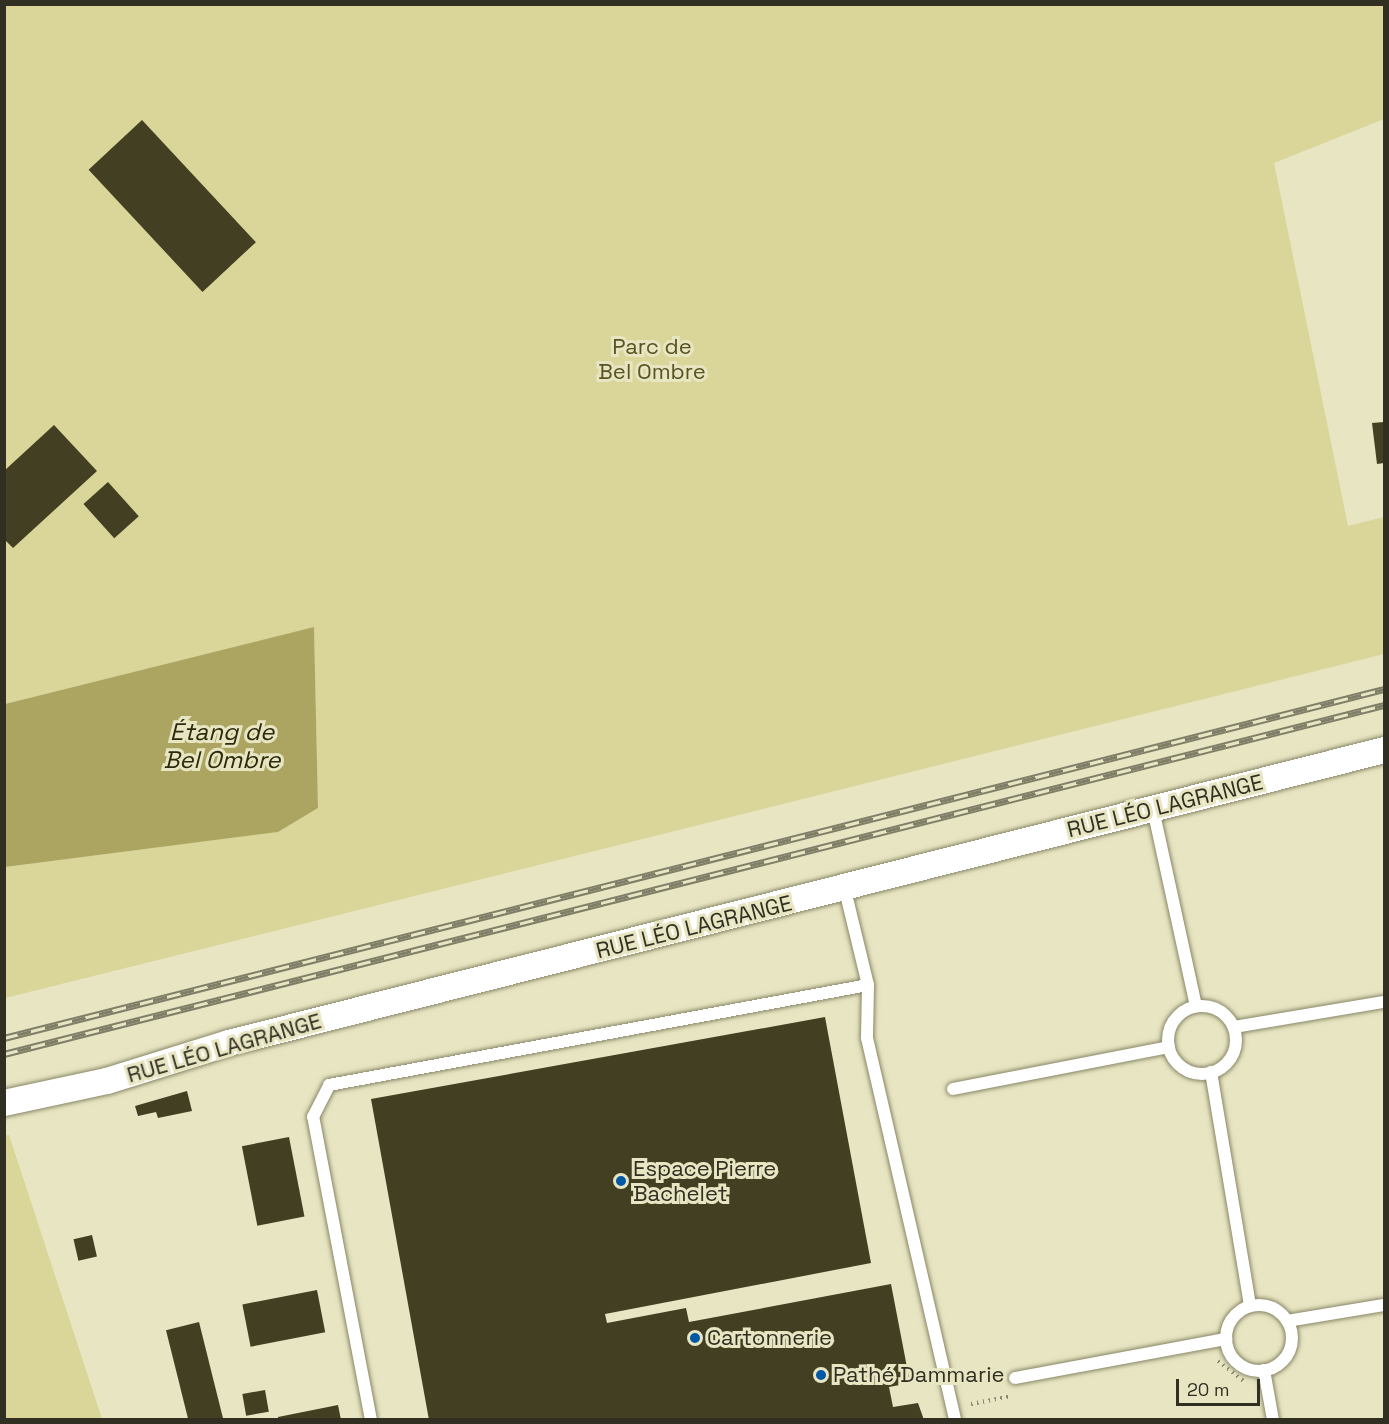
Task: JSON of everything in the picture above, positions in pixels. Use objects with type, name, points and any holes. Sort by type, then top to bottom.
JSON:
[{"type":"street","name":"RUE LÉO LAGRANGE","points":[[4,1103],[107,1081],[229,1042],[844,890],[1384,750]]},
{"type":"lane","points":[[1153,809],[1196,1006]]},
{"type":"lane","points":[[844,890],[868,985],[867,1038],[955,1419]]},
{"type":"lane","points":[[371,1419],[313,1117],[328,1084],[868,985]]},
{"type":"lane","points":[[1234,1027],[1384,1002]]},
{"type":"lane","points":[[1196,1006],[1219,1010],[1234,1027],[1237,1038],[1230,1060],[1211,1072],[1200,1074],[1180,1065],[1169,1047],[1171,1026],[1177,1016],[1196,1006]]},
{"type":"lane","points":[[953,1089],[1169,1047]]},
{"type":"lane","points":[[1211,1072],[1250,1306]]},
{"type":"lane","points":[[1287,1321],[1384,1305]]},
{"type":"lane","points":[[1250,1306],[1272,1307],[1287,1321],[1291,1331],[1289,1352],[1274,1367],[1253,1371],[1234,1359],[1226,1339],[1232,1318],[1250,1306]]},
{"type":"lane","points":[[1015,1378],[1226,1339]]},
{"type":"lane","points":[[1264,1370],[1274,1419]]},
{"type":"green space","name":"Parc de Bel Ombre","points":[[4,5],[1384,5],[1384,119],[1274,163],[1348,526],[1384,517],[1384,654],[5,998],[5,867],[278,832],[318,808],[314,627],[5,704]]},
{"type":"green space","points":[[9,1135],[102,1419],[5,1419],[4,1136]]},
{"type":"water","name":"Étang de Bel Ombre","points":[[314,627],[318,808],[278,832],[5,867],[5,704]]},
{"type":"building","points":[[142,120],[256,242],[203,292],[89,170]]},
{"type":"building","points":[[1384,422],[1384,463],[1377,464],[1372,423]]},
{"type":"building","points":[[54,425],[97,471],[13,548],[4,539],[4,471]]},
{"type":"building","points":[[108,482],[139,516],[114,538],[83,504]]},
{"type":"building","name":"Espace Pierre Bachelet","points":[[825,1017],[871,1263],[605,1314],[607,1323],[686,1308],[689,1322],[891,1284],[910,1383],[889,1387],[893,1407],[918,1403],[924,1420],[429,1420],[371,1099]]},
{"type":"building","points":[[187,1091],[192,1111],[158,1118],[156,1112],[138,1116],[135,1106]]},
{"type":"building","points":[[289,1137],[304,1217],[257,1226],[242,1146]]},
{"type":"building","points":[[92,1235],[97,1256],[78,1261],[73,1239]]},
{"type":"building","points":[[317,1290],[325,1332],[251,1347],[242,1305]]},
{"type":"building","points":[[199,1322],[223,1420],[188,1420],[166,1330]]},
{"type":"building","points":[[265,1390],[269,1412],[246,1416],[242,1394]]},
{"type":"building","points":[[338,1405],[341,1420],[278,1420],[278,1417]]},
{"type":"railway","points":[[4,1038],[1384,689]]},
{"type":"railway","points":[[4,1054],[1384,705]]},
{"type":"place","name":"Espace Pierre Bachelet","points":[[621,1181]]},
{"type":"place","name":"Cartonnerie","points":[[695,1338]]},
{"type":"place","name":"Pathé Dammarie","points":[[821,1375]]}]
